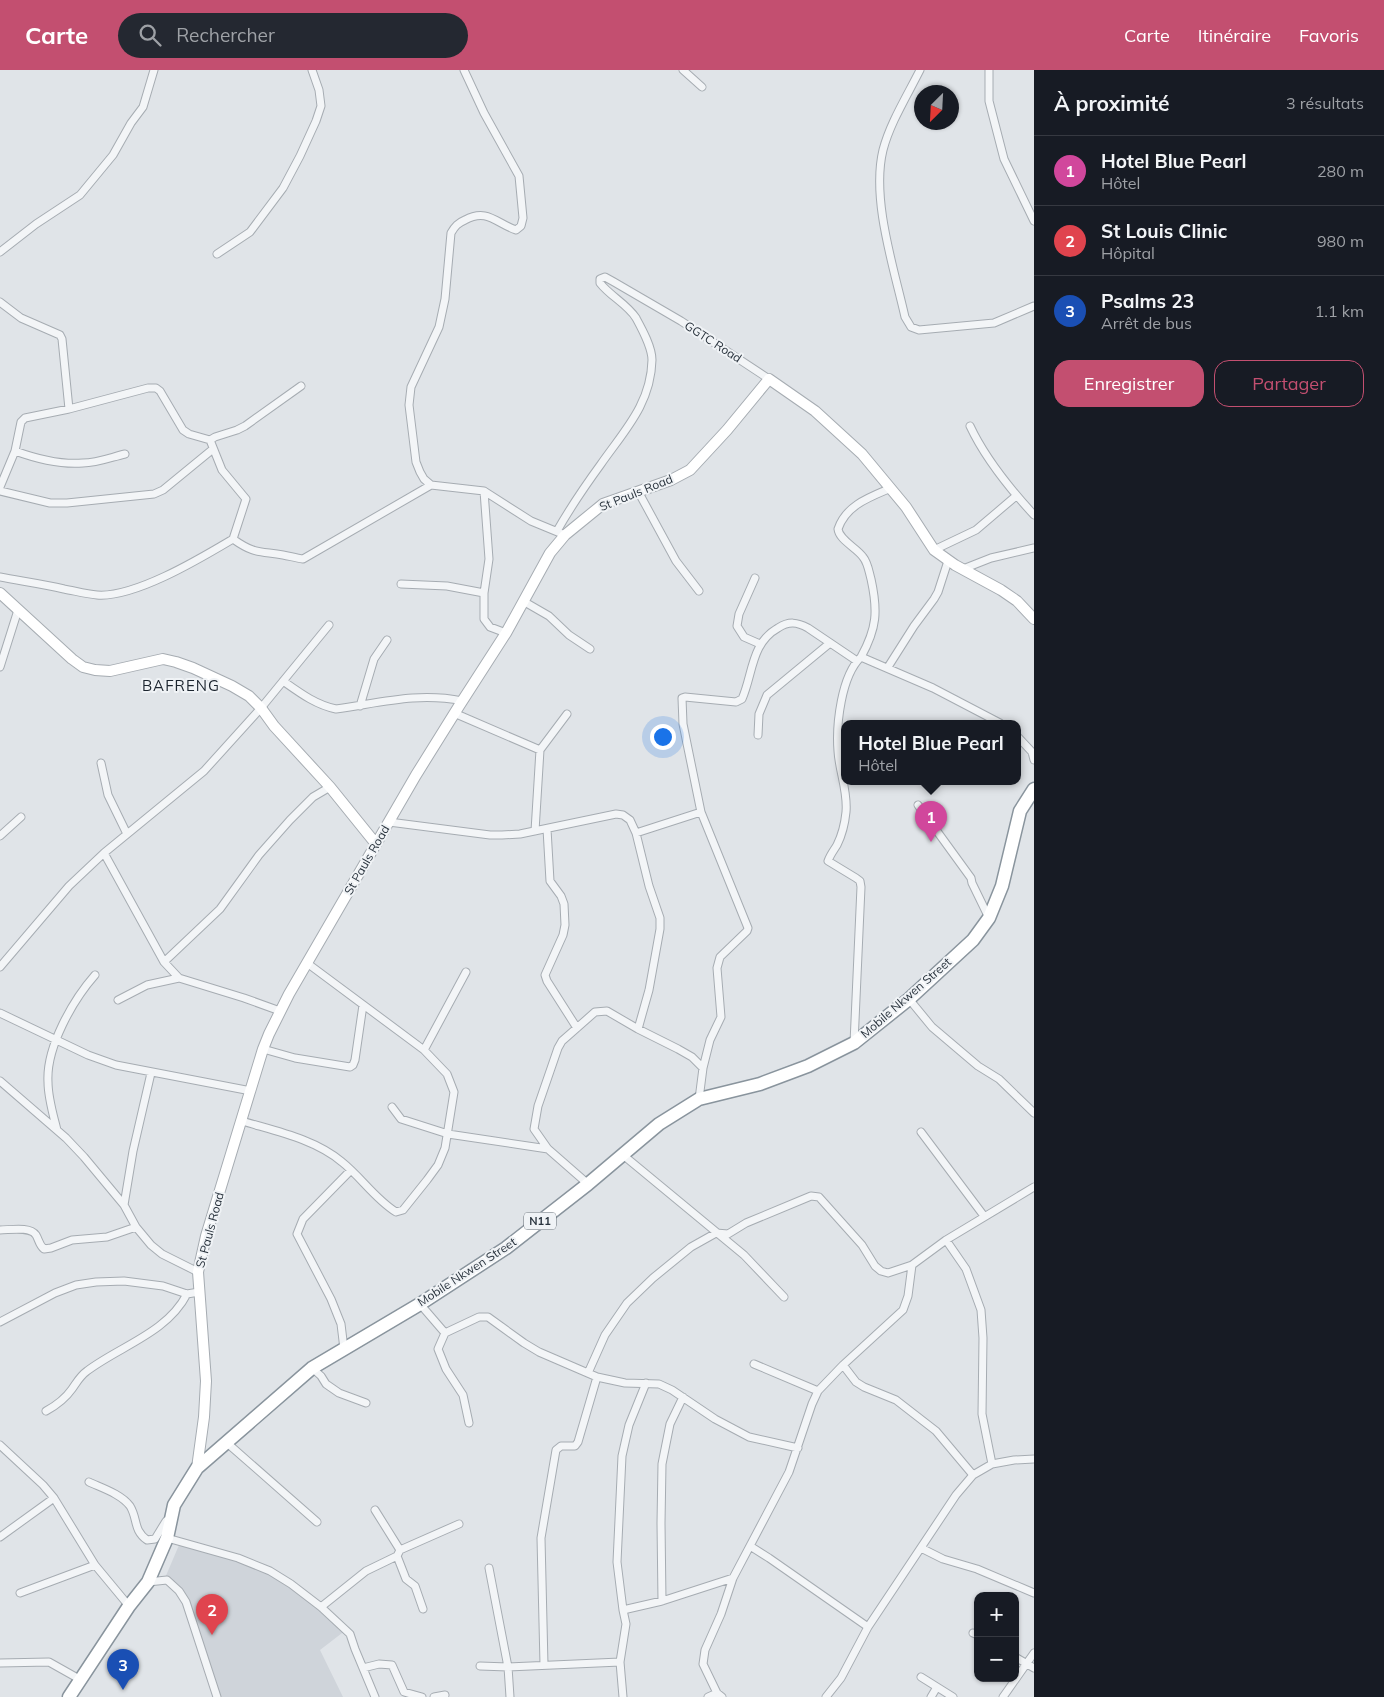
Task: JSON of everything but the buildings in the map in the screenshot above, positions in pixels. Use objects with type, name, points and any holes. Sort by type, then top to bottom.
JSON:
[{"type":"highway","name":"Mobile Nkwen Street","points":[[69,1697],[129,1606],[148,1582],[167,1538],[174,1505],[198,1468],[312,1368],[420,1304],[506,1248],[588,1184],[659,1124],[699,1099],[760,1084],[808,1066],[854,1043],[909,999],[973,940],[989,918],[1002,886],[1020,811],[1034,789]]},
{"type":"street","points":[[0,252],[36,224],[80,195],[113,154],[142,107],[154,70]]},
{"type":"street","points":[[217,254],[250,232],[283,188],[300,156],[321,106],[319,90],[312,70]]},
{"type":"street","points":[[464,70],[484,113],[519,176],[523,218],[521,226],[516,230],[483,214],[471,216],[456,224],[451,233],[443,310],[439,327],[411,387],[409,405],[416,462],[424,479],[431,485],[484,491],[531,522],[561,533]]},
{"type":"street","points":[[683,70],[702,87]]},
{"type":"street","points":[[920,70],[888,135],[879,170],[881,208],[905,317],[911,327],[919,330],[994,323],[1034,306]]},
{"type":"street","points":[[990,70],[988,94],[1004,159],[1031,204],[1034,221]]},
{"type":"street","name":"GGTC Road","points":[[561,533],[577,497],[627,430],[639,410],[648,386],[652,360],[651,350],[632,312],[600,283],[600,279],[605,278],[681,321],[815,411],[862,454],[906,507],[934,550],[948,561],[1017,601],[1034,619]]},
{"type":"street","points":[[0,302],[21,318],[60,335],[62,339],[69,409]]},
{"type":"street","name":"St Pauls Road","points":[[198,1468],[206,1381],[198,1272],[206,1236],[263,1049],[280,1011],[454,713],[506,634],[561,533],[603,504],[639,493],[690,470],[716,443],[769,379]]},
{"type":"street","points":[[0,487],[15,451],[21,422],[32,415],[69,409],[131,392],[156,388],[183,430],[188,434],[210,440],[245,426],[301,386]]},
{"type":"street","points":[[970,426],[975,437],[1016,496],[1034,515]]},
{"type":"street","points":[[0,577],[84,593],[114,594],[137,588],[180,570],[233,539],[246,499],[222,470],[210,440]]},
{"type":"street","points":[[0,491],[50,503],[92,502],[154,494],[163,490],[213,449]]},
{"type":"street","points":[[15,451],[34,458],[83,464],[125,454]]},
{"type":"street","points":[[233,539],[257,553],[286,555],[303,559],[431,485]]},
{"type":"street","points":[[841,768],[838,752],[838,733],[846,684],[869,643],[874,627],[875,599],[868,567],[864,558],[841,536],[838,528],[849,511],[857,504],[891,488]]},
{"type":"street","points":[[484,491],[488,559],[484,592],[484,618],[490,627],[506,634]]},
{"type":"street","points":[[639,493],[676,561],[699,591]]},
{"type":"street","points":[[934,550],[976,530],[1016,496]]},
{"type":"street","points":[[963,569],[991,558],[1034,548]]},
{"type":"street","points":[[888,668],[938,592],[948,561]]},
{"type":"street","points":[[755,578],[739,614],[737,626],[744,637],[760,644]]},
{"type":"street","points":[[401,584],[447,586],[484,592]]},
{"type":"street","points":[[0,593],[83,667],[94,670],[110,670],[163,660],[176,662],[232,686],[249,696],[330,787],[376,844]]},
{"type":"street","points":[[524,601],[548,616],[568,635],[590,650]]},
{"type":"street","points":[[0,667],[18,610]]},
{"type":"street","points":[[699,1099],[708,1046],[721,1017],[718,962],[720,957],[748,928],[701,812],[683,724],[682,698],[736,702],[742,699],[760,644],[773,630],[789,623],[800,624],[859,659],[888,668],[933,688],[994,720]]},
{"type":"street","points":[[0,966],[69,886],[104,853],[204,771],[261,708],[329,625]]},
{"type":"street","points":[[360,706],[374,659],[387,640]]},
{"type":"street","points":[[758,734],[759,714],[767,695],[830,642]]},
{"type":"street","points":[[283,681],[314,702],[336,709],[412,697],[441,697],[462,701]]},
{"type":"street","points":[[454,713],[540,750]]},
{"type":"street","points":[[535,831],[540,750],[568,714]]},
{"type":"street","points":[[1021,740],[1032,752],[1034,760]]},
{"type":"street","points":[[100,763],[108,795],[127,834]]},
{"type":"street","points":[[844,785],[846,811],[839,841],[828,861],[856,878],[860,882],[861,887],[854,1043]]},
{"type":"street","points":[[164,962],[220,909],[263,850],[290,820],[313,797],[330,787]]},
{"type":"street","points":[[918,805],[971,878],[989,918]]},
{"type":"street","points":[[636,834],[701,812]]},
{"type":"street","points":[[390,822],[490,835],[520,834],[616,814],[623,815],[630,820],[636,834],[649,886],[660,918],[660,929],[649,990],[638,1029]]},
{"type":"street","points":[[0,836],[21,817]]},
{"type":"street","points":[[547,829],[550,881],[561,896],[564,904],[565,925],[563,935],[545,976],[577,1028]]},
{"type":"street","points":[[104,853],[164,962],[179,978]]},
{"type":"street","points":[[242,1121],[282,1133],[317,1146],[332,1154],[352,1170],[396,1212],[403,1210],[438,1165],[445,1148],[454,1092],[448,1074],[424,1050],[307,963]]},
{"type":"street","points":[[424,1050],[466,972]]},
{"type":"street","points":[[57,1130],[48,1081],[48,1068],[56,1040],[77,999],[95,975]]},
{"type":"street","points":[[118,1000],[147,985],[179,978],[280,1011]]},
{"type":"street","points":[[909,999],[932,1027],[978,1066],[999,1079],[1034,1113]]},
{"type":"street","points":[[263,1049],[295,1058],[350,1067],[355,1060],[363,1005]]},
{"type":"street","points":[[588,1184],[548,1149],[534,1129],[538,1106],[562,1041],[595,1012],[600,1010],[607,1011],[638,1029],[678,1048],[692,1057],[703,1068]]},
{"type":"street","points":[[0,1013],[116,1066],[251,1091]]},
{"type":"street","points":[[124,1205],[133,1151],[151,1073]]},
{"type":"street","points":[[0,1082],[57,1130],[84,1157],[124,1205],[136,1227],[151,1245],[162,1254],[198,1272]]},
{"type":"street","points":[[392,1107],[401,1119],[448,1134],[548,1149]]},
{"type":"street","points":[[921,1132],[984,1216]]},
{"type":"street","points":[[623,1155],[744,1255],[784,1297]]},
{"type":"street","points":[[344,1349],[341,1324],[335,1308],[297,1234],[303,1219],[352,1170]]},
{"type":"street","points":[[588,1372],[605,1335],[627,1303],[653,1278],[691,1248],[716,1233],[728,1234],[746,1223],[810,1196],[819,1197],[862,1245],[875,1266],[881,1271],[888,1273],[912,1265],[946,1240],[1034,1187]]},
{"type":"street","points":[[0,1230],[31,1230],[36,1234],[44,1249],[72,1240],[107,1237],[136,1227]]},
{"type":"street","points":[[946,1240],[966,1269],[981,1310],[983,1338],[982,1414],[992,1464]]},
{"type":"street","points":[[708,1697],[720,1695],[703,1664],[705,1650],[721,1614],[733,1578],[781,1488],[798,1448],[818,1391],[843,1365],[903,1310],[908,1296],[912,1265]]},
{"type":"street","points":[[0,1322],[55,1293],[76,1285],[124,1281],[145,1283],[187,1294],[199,1292]]},
{"type":"street","points":[[46,1411],[63,1400],[80,1376],[127,1347],[176,1312],[187,1294]]},
{"type":"street","points":[[420,1304],[445,1333]]},
{"type":"street","points":[[469,1423],[463,1395],[446,1369],[438,1349],[445,1333],[479,1317],[488,1317],[539,1352],[597,1377],[625,1383],[659,1384],[748,1437],[798,1448]]},
{"type":"street","points":[[754,1364],[818,1391]]},
{"type":"street","points":[[843,1365],[856,1382],[896,1400],[936,1431],[973,1475]]},
{"type":"street","points":[[312,1368],[321,1376],[326,1384],[339,1393],[366,1403]]},
{"type":"street","points":[[544,1665],[540,1549],[548,1492],[556,1450],[561,1446],[575,1446],[578,1442],[597,1377]]},
{"type":"street","points":[[623,1697],[620,1662],[626,1624],[617,1562],[622,1456],[629,1425],[646,1383]]},
{"type":"street","points":[[662,1601],[662,1464],[670,1424],[683,1397]]},
{"type":"street","points":[[226,1442],[317,1522]]},
{"type":"street","points":[[0,1445],[43,1485],[54,1498],[95,1565],[129,1606]]},
{"type":"street","points":[[826,1697],[841,1678],[868,1628],[950,1502],[973,1475],[992,1464],[1034,1459]]},
{"type":"street","points":[[89,1482],[122,1498],[130,1507],[139,1534],[147,1540],[155,1539],[174,1505]]},
{"type":"street","points":[[0,1537],[54,1498]]},
{"type":"street","points":[[375,1510],[398,1553],[406,1579],[415,1586],[423,1609]]},
{"type":"street","points":[[321,1607],[366,1571],[398,1553],[459,1524]]},
{"type":"street","points":[[167,1538],[238,1558],[270,1571],[291,1584],[321,1607],[350,1634],[376,1697]]},
{"type":"street","points":[[750,1546],[770,1558],[868,1628]]},
{"type":"street","points":[[921,1548],[943,1559],[978,1569],[1034,1593]]},
{"type":"street","points":[[20,1593],[95,1565]]},
{"type":"street","points":[[489,1568],[508,1667],[510,1697]]},
{"type":"street","points":[[623,1610],[662,1601],[733,1578]]},
{"type":"street","points":[[148,1582],[166,1580],[179,1591],[191,1616],[218,1697]]},
{"type":"street","points":[[1003,1697],[1034,1653]]},
{"type":"street","points":[[1019,1659],[1034,1668]]},
{"type":"street","points":[[0,1663],[50,1662],[81,1680]]},
{"type":"street","points":[[480,1666],[508,1667],[620,1662]]},
{"type":"street","points":[[363,1668],[379,1664],[392,1665],[404,1692],[422,1697]]},
{"type":"street","points":[[921,1677],[953,1697]]},
{"type":"street","points":[[931,1697],[936,1687]]},
{"type":"street","points":[[434,1697],[445,1695]]},
{"type":"shaded area","points":[[182,1538],[232,1557],[288,1582],[346,1630],[320,1650],[343,1697],[221,1697],[203,1651],[197,1624],[191,1609],[165,1578]]},
{"type":"place","name":"Hotel Blue Pearl","points":[[931,842]]},
{"type":"place","name":"St Louis Clinic","points":[[212,1635]]},
{"type":"place","name":"Psalms 23","points":[[123,1690]]},
{"type":"district","name":"BAFRENG","points":[[181,686]]}]
